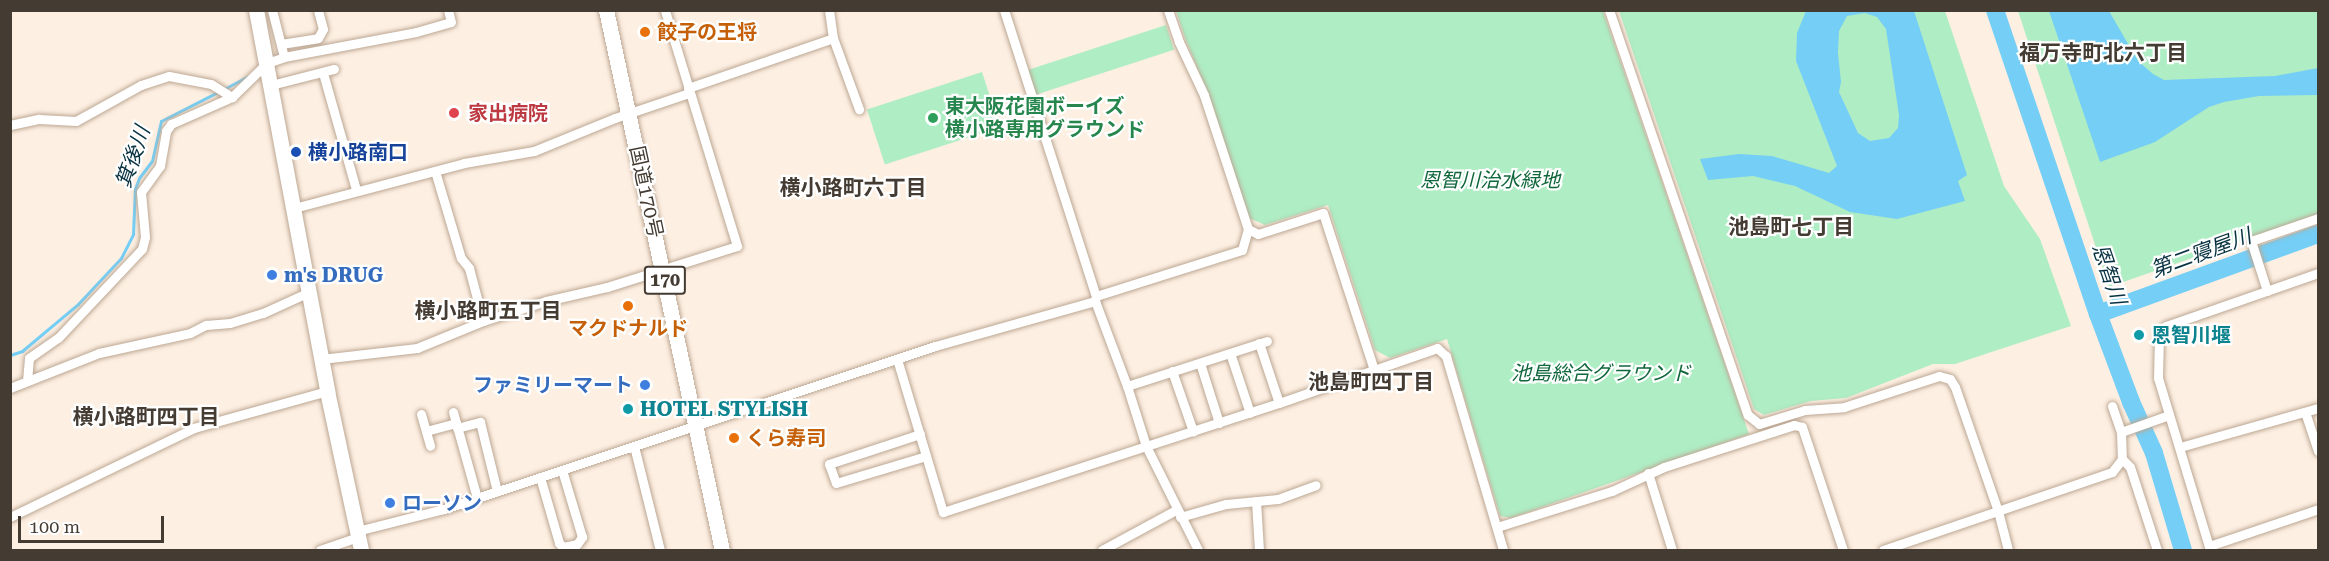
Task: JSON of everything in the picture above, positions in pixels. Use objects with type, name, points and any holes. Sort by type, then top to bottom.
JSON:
[{"type":"highway","points":[[256,10],[327,391],[359,539]]},
{"type":"highway","name":"国道170号","points":[[606,10],[722,550]]},
{"type":"street","points":[[272,10],[284,57]]},
{"type":"street","points":[[281,44],[318,38],[323,29],[318,10]]},
{"type":"street","points":[[27,381],[29,358],[58,338],[142,249],[145,237],[141,192],[160,166],[166,131],[171,124],[232,97],[267,63],[284,57],[416,32],[451,22],[448,10]]},
{"type":"street","points":[[321,359],[417,348],[483,321],[737,246],[665,10]]},
{"type":"street","points":[[829,10],[833,38],[859,109]]},
{"type":"street","points":[[1004,10],[1096,299],[1146,446],[1198,550]]},
{"type":"street","points":[[325,549],[935,346],[1096,299],[1242,250],[1248,229],[1204,95],[1179,42],[1168,10]]},
{"type":"street","points":[[1609,10],[1748,415],[1759,424]]},
{"type":"street","points":[[294,208],[464,163],[534,151],[688,90],[833,38]]},
{"type":"street","points":[[271,85],[334,69]]},
{"type":"street","points":[[323,73],[356,190]]},
{"type":"street","points":[[10,126],[39,118],[76,121],[141,85],[169,76],[211,84],[232,97]]},
{"type":"street","points":[[435,171],[461,258],[469,268],[483,321]]},
{"type":"street","points":[[1248,229],[1258,234],[1323,213],[1374,370]]},
{"type":"street","points":[[2267,291],[2251,241],[2319,218]]},
{"type":"street","points":[[2319,273],[2166,327],[2159,334],[2158,378],[2210,548],[2319,509]]},
{"type":"street","points":[[10,388],[99,353],[190,333],[206,325],[230,323],[263,313],[309,292]]},
{"type":"street","points":[[1127,386],[1263,342],[1279,404]]},
{"type":"street","points":[[897,359],[943,512],[1279,404],[1437,348],[1446,356],[1503,550]]},
{"type":"street","points":[[1230,353],[1250,413]]},
{"type":"street","points":[[1200,363],[1219,423]]},
{"type":"street","points":[[1172,371],[1193,431]]},
{"type":"street","points":[[1759,424],[1805,410],[1844,407],[1939,376],[1950,380],[1955,387],[1998,511],[2008,550]]},
{"type":"street","points":[[10,517],[194,428],[327,391]]},
{"type":"street","points":[[1883,550],[2112,472],[2122,459],[2121,432],[2112,406]]},
{"type":"street","points":[[2180,447],[2319,408]]},
{"type":"street","points":[[453,412],[477,498]]},
{"type":"street","points":[[2305,412],[2319,451]]},
{"type":"street","points":[[421,414],[430,446]]},
{"type":"street","points":[[2121,432],[2169,415]]},
{"type":"street","points":[[426,431],[480,422],[497,491]]},
{"type":"street","points":[[1753,439],[1759,424]]},
{"type":"street","points":[[1497,527],[1612,491],[1648,473],[1794,425],[1802,427],[1843,550]]},
{"type":"street","points":[[920,434],[829,464],[836,483],[926,456]]},
{"type":"street","points":[[634,446],[660,550]]},
{"type":"street","points":[[2122,459],[2130,467],[2157,550]]},
{"type":"street","points":[[540,477],[559,543],[563,548],[577,544],[582,537],[561,470]]},
{"type":"street","points":[[1648,473],[1672,550]]},
{"type":"street","points":[[1102,550],[1178,514],[1220,505],[1278,499],[1316,485]]},
{"type":"street","points":[[1256,501],[1259,550]]},
{"type":"green space","name":"恩智川治水緑地","points":[[1176,11],[1603,11],[1749,434],[1511,518],[1500,516],[1447,339],[1390,358],[1375,350],[1328,205],[1265,225],[1249,218],[1209,95]]},
{"type":"green space","points":[[1619,11],[1945,11],[2004,186],[2040,239],[2071,326],[1955,364],[1933,364],[1846,398],[1811,401],[1764,415],[1754,409]]},
{"type":"green space","points":[[2018,11],[2318,11],[2318,214],[2109,287]]},
{"type":"green space","points":[[1166,25],[1174,50],[1034,95],[1026,70]]},
{"type":"green space","name":"東大阪花園ボーイズ 横小路専用グラウンド","points":[[982,72],[1000,127],[885,165],[867,109]]},
{"type":"water","points":[[1806,11],[1914,11],[1967,175],[1958,181],[1965,201],[1897,219],[1850,212],[1795,186],[1753,176],[1708,180],[1700,159],[1739,154],[1772,156],[1829,173],[1837,166],[1796,61],[1797,33]],"holes":[[[1865,13],[1877,17],[1886,29],[1899,115],[1898,128],[1889,138],[1870,141],[1858,133],[1839,92],[1841,82],[1838,53],[1839,31],[1847,16]]]},
{"type":"water","points":[[2049,11],[2109,11],[2138,61],[2164,80],[2275,76],[2318,68],[2318,95],[2259,96],[2224,102],[2209,107],[2155,142],[2100,162]]},
{"type":"waterway","name":"恩智川","points":[[1995,10],[2098,314],[2131,402],[2154,453],[2183,550]]},
{"type":"waterway","name":"箕後川","points":[[224,89],[247,77]]},
{"type":"waterway","name":"箕後川","points":[[10,355],[22,351],[78,304],[121,258],[133,234],[135,189],[139,178],[152,161],[161,121],[218,92]]},
{"type":"waterway","name":"第二寝屋川","points":[[2098,314],[2318,234]]},
{"type":"place","name":"餃子の王将","points":[[645,32]]},
{"type":"place","name":"家出病院","points":[[454,113]]},
{"type":"place","name":"東大阪花園ボーイズ 横小路専用グラウンド","points":[[933,118]]},
{"type":"place","name":"横小路南口","points":[[296,152]]},
{"type":"place","name":"m's DRUG","points":[[272,275]]},
{"type":"place","name":"マクドナルド","points":[[628,306]]},
{"type":"place","name":"恩智川堰","points":[[2139,335]]},
{"type":"place","name":"ファミリーマート","points":[[645,385]]},
{"type":"place","name":"HOTEL STYLISH","points":[[628,409]]},
{"type":"place","name":"くら寿司","points":[[734,438]]},
{"type":"place","name":"ローソン","points":[[390,503]]},
{"type":"district","name":"福万寺町北六丁目","points":[[2103,53]]},
{"type":"district","name":"横小路町六丁目","points":[[853,188]]},
{"type":"district","name":"池島町七丁目","points":[[1791,227]]},
{"type":"district","name":"横小路町五丁目","points":[[488,311]]},
{"type":"district","name":"池島町四丁目","points":[[1371,382]]},
{"type":"district","name":"横小路町四丁目","points":[[146,417]]},
{"type":"park label","name":"池島総合グラウンド","points":[[1601,373]]}]
